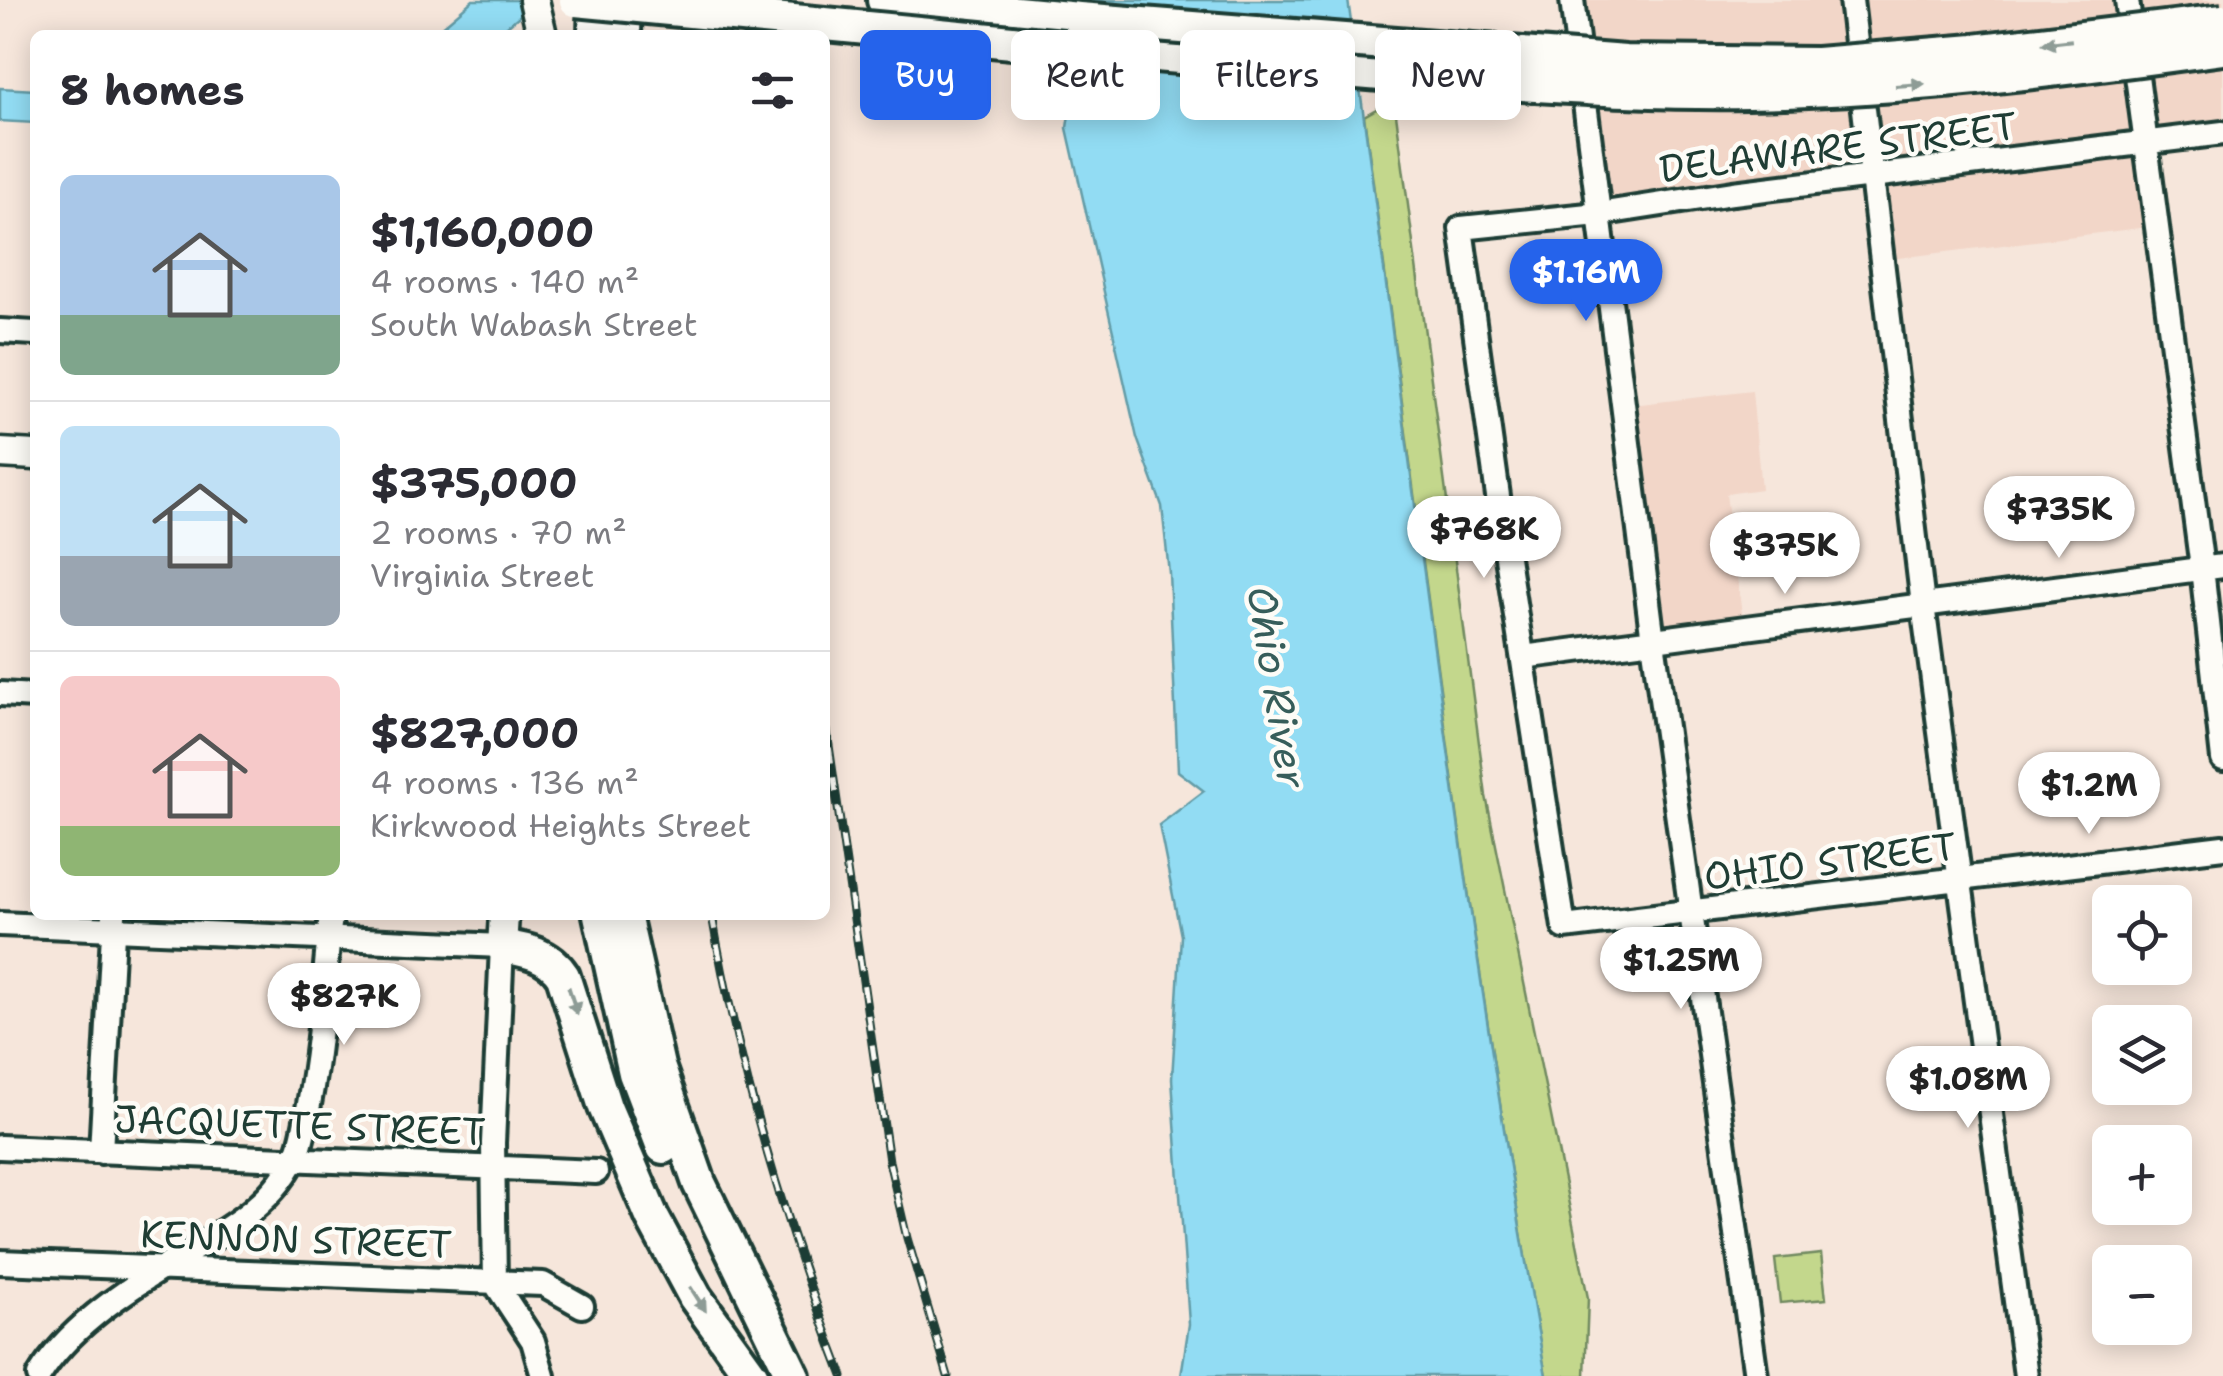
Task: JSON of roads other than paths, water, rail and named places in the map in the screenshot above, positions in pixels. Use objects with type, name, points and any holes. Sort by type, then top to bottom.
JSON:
[{"type":"highway","points":[[576,0],[1022,30]]},
{"type":"highway","points":[[595,30],[596,0]]},
{"type":"highway","points":[[624,30],[625,0]]},
{"type":"highway","points":[[884,0],[1059,30]]},
{"type":"highway","points":[[1160,38],[1625,62],[1799,64],[1974,51],[2223,21]]},
{"type":"highway","points":[[1160,44],[1428,78],[1742,92],[2007,78],[2223,48]]},
{"type":"highway","points":[[601,920],[641,1089],[678,1189],[768,1376]]},
{"type":"highway","points":[[625,920],[658,1066],[699,1183],[794,1376]]},
{"type":"highway","points":[[639,920],[641,964],[658,1066]]},
{"type":"highway","points":[[503,931],[550,961],[563,976],[605,1107],[652,1217],[695,1298],[752,1376]]},
{"type":"main road","points":[[534,0],[541,30]]},
{"type":"main road","points":[[0,453],[30,454]]},
{"type":"street","points":[[1572,0],[1653,641],[1756,1376]]},
{"type":"street","points":[[1851,0],[1923,605],[2026,1376]]},
{"type":"street","points":[[2127,0],[2145,142],[2213,567],[2223,759]]},
{"type":"street","name":"DELAWARE STREET","points":[[1523,657],[1461,228],[1598,214],[1732,192],[2223,132]]},
{"type":"street","points":[[0,331],[30,332]]},
{"type":"street","points":[[1523,657],[2213,567]]},
{"type":"street","name":"OHIO STREET","points":[[1523,657],[1564,927],[2223,846]]},
{"type":"street","points":[[0,694],[30,696]]},
{"type":"street","points":[[101,1152],[114,922]]},
{"type":"street","points":[[0,924],[114,922],[503,931],[494,1168],[495,1282],[533,1341],[543,1376]]},
{"type":"street","points":[[39,1376],[68,1339],[161,1269],[250,1215],[292,1162],[301,1142],[313,1082],[330,926]]},
{"type":"street","name":"JACQUETTE STREET","points":[[0,1147],[596,1172]]},
{"type":"street","name":"KENNON STREET","points":[[0,1262],[544,1284],[582,1306]]},
{"type":"water","points":[[473,0],[539,0],[502,30],[438,30]]},
{"type":"water","name":"Ohio River","points":[[1048,0],[1348,0],[1352,30],[1180,30],[1180,120],[1355,120],[1355,52],[1463,861],[1546,1376],[1181,1376],[1189,1324],[1172,1079],[1181,936],[1159,825],[1204,791],[1178,771],[1162,506],[1137,438],[1067,128],[1068,120],[1160,120],[1160,30],[1081,30],[1084,9]]},
{"type":"water","points":[[0,88],[30,90],[30,123],[0,121]]},
{"type":"railway","points":[[700,30],[701,0]]},
{"type":"railway","points":[[746,30],[747,0]]},
{"type":"railway","points":[[830,753],[889,1161],[907,1238],[948,1376]]},
{"type":"railway","points":[[713,920],[736,1033],[766,1148],[843,1376]]}]
